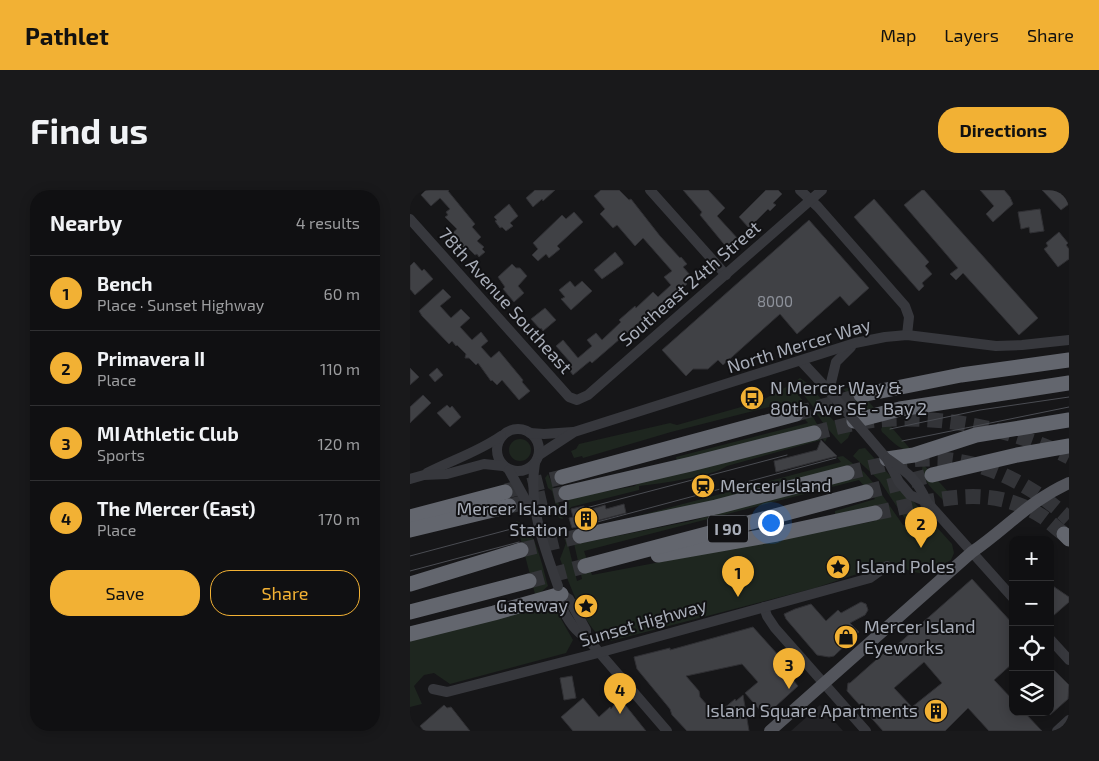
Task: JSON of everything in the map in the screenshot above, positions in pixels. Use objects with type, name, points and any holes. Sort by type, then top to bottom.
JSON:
[{"type":"highway","points":[[862,395],[961,376],[1069,360]]},
{"type":"highway","points":[[854,421],[900,409],[1069,383]]},
{"type":"highway","points":[[562,477],[796,414]]},
{"type":"highway","points":[[887,458],[914,455],[976,434],[1069,420]]},
{"type":"highway","points":[[566,493],[814,433]]},
{"type":"highway","points":[[932,476],[1017,455],[1069,446]]},
{"type":"highway","points":[[580,536],[716,507],[847,473]]},
{"type":"highway","name":"I 90","points":[[866,492],[587,566],[685,552],[829,524],[875,513]]},
{"type":"highway","points":[[410,517],[507,499],[410,530]]},
{"type":"highway","points":[[410,584],[521,550]]},
{"type":"highway","points":[[410,612],[529,581]]},
{"type":"highway","points":[[410,634],[508,609],[559,590]]},
{"type":"main road","points":[[770,731],[972,552],[1038,500],[1069,484]]},
{"type":"street","points":[[650,190],[726,275]]},
{"type":"street","points":[[800,190],[818,207],[906,306],[909,317],[907,335]]},
{"type":"street","name":"Southeast 24th Street","points":[[577,400],[588,395],[822,190]]},
{"type":"street","name":"78th Avenue Southeast","points":[[410,219],[569,397],[577,400]]},
{"type":"street","name":"North Mercer Way","points":[[530,432],[544,434],[574,432],[856,343],[885,337],[907,335],[996,346],[1069,340]]},
{"type":"street","points":[[829,391],[836,362],[856,343]]},
{"type":"street","points":[[801,361],[887,458],[899,482],[910,495],[927,502],[1009,594]]},
{"type":"street","points":[[410,479],[424,475],[444,464],[485,447],[510,430],[517,429],[530,432],[539,444],[533,475],[535,509],[559,590],[569,599],[586,630],[586,637],[598,653],[667,731]]},
{"type":"street","name":"North Mercer Way","points":[[537,459],[574,432]]},
{"type":"street","points":[[504,434],[500,439],[496,453],[525,499],[535,509]]},
{"type":"street","points":[[424,475],[447,474],[484,464],[523,472],[537,459]]},
{"type":"street","name":"Sunset Highway","points":[[433,690],[447,692],[598,653],[870,578],[887,566]]},
{"type":"street","points":[[764,607],[774,628],[866,731]]},
{"type":"street","points":[[1054,643],[1069,660]]},
{"type":"street","points":[[1057,731],[1069,720]]},
{"type":"shaded area","points":[[800,378],[807,383],[830,411],[814,408],[797,384],[796,381]]},
{"type":"shaded area","points":[[788,386],[805,403],[827,438],[825,442],[822,438],[821,440],[727,466],[710,473],[639,486],[639,490],[571,507],[569,510],[565,506],[564,499],[635,486],[638,483],[821,438],[813,428],[677,461],[676,457],[808,423],[789,402],[671,432],[583,458],[582,456],[574,458],[571,451],[576,449],[579,444],[670,423],[677,425],[759,402]]},
{"type":"shaded area","points":[[855,386],[876,410],[862,407],[843,389]]},
{"type":"shaded area","points":[[822,410],[829,413],[828,415],[836,423],[842,422],[851,431],[848,438],[841,444],[815,411]]},
{"type":"shaded area","points":[[886,421],[913,452],[900,447],[882,432],[881,429]]},
{"type":"shaded area","points":[[516,439],[524,439],[531,446],[531,454],[524,461],[516,461],[509,454],[509,446]]},
{"type":"shaded area","points":[[865,448],[952,544],[954,553],[951,560],[934,570],[923,573],[912,572],[893,562],[815,588],[611,641],[602,638],[586,619],[573,593],[560,559],[566,543],[562,532],[564,528],[577,581],[582,579],[573,539],[576,533],[582,543],[691,521],[854,476],[753,492],[600,526],[841,462],[837,457],[843,456],[864,472],[903,525],[910,526],[879,480],[853,456],[859,449]],"holes":[[[859,480],[875,499],[835,511],[835,516],[877,508],[875,521],[592,575],[584,551]]]},
{"type":"shaded area","points":[[923,464],[950,494],[946,503],[933,490],[923,475]]},
{"type":"shaded area","points":[[548,474],[563,519],[559,518],[552,491],[548,488],[545,478]]},
{"type":"shaded area","points":[[516,521],[523,524],[528,530],[541,559],[548,586],[535,594]]},
{"type":"shaded area","points":[[552,603],[573,640],[566,653],[450,684],[434,673],[424,675],[414,686],[422,704],[410,707],[410,634]]},
{"type":"shaded area","points":[[820,705],[843,731],[791,731]]},
{"type":"building","points":[[426,190],[449,190],[475,224],[472,227],[481,237],[477,241],[484,247],[482,249],[485,252],[479,257],[469,249],[466,251],[451,234],[457,229],[445,217],[448,215],[446,212],[450,209],[440,198],[431,206],[421,195]]},
{"type":"building","points":[[535,190],[555,190],[533,207],[526,198]]},
{"type":"building","points":[[601,190],[619,190],[629,200],[631,199],[660,236],[687,264],[683,267],[691,276],[687,279],[689,280],[687,284],[674,296],[672,294],[592,363],[590,361],[573,375],[566,366],[570,362],[556,346],[563,340],[578,358],[592,346],[587,340],[596,333],[602,340],[621,322],[619,320],[635,306],[636,308],[653,292],[658,297],[671,285],[664,277],[672,271],[643,238],[635,246],[617,225],[613,228],[600,214],[605,209],[594,196]]},
{"type":"building","points":[[683,190],[708,190],[725,208],[717,216],[739,240],[728,249],[700,215],[702,212]]},
{"type":"building","points":[[766,190],[778,190],[782,194],[773,203],[776,205],[770,211],[768,209],[749,228],[739,217]]},
{"type":"building","points":[[922,190],[1038,318],[1019,335],[963,273],[956,280],[950,274],[958,268],[904,205]]},
{"type":"building","points":[[980,190],[1004,190],[1013,204],[993,222],[986,214],[994,206]]},
{"type":"building","points":[[1042,190],[1064,190],[1069,195],[1069,204],[1061,210]]},
{"type":"building","points":[[874,199],[929,262],[925,266],[932,274],[922,283],[924,286],[919,291],[854,217]]},
{"type":"building","points":[[509,204],[518,216],[510,223],[513,226],[506,231],[502,227],[500,228],[494,217]]},
{"type":"building","points":[[1040,209],[1044,231],[1030,233],[1029,227],[1021,229],[1018,212]]},
{"type":"building","points":[[574,212],[583,222],[557,246],[560,249],[549,258],[546,254],[538,261],[532,255],[538,249],[533,243],[562,215],[566,219]]},
{"type":"building","points":[[809,220],[869,288],[849,306],[840,296],[797,334],[780,314],[723,365],[718,360],[708,369],[693,369],[686,376],[662,350]]},
{"type":"building","points":[[1059,232],[1068,243],[1066,245],[1069,249],[1069,259],[1058,267],[1044,249],[1048,246],[1046,243]]},
{"type":"building","points":[[615,252],[623,264],[602,279],[594,270]]},
{"type":"building","points":[[414,262],[433,279],[415,295],[410,289],[410,266]]},
{"type":"building","points":[[512,264],[516,268],[520,268],[527,276],[518,286],[524,293],[514,302],[503,289],[505,287],[498,277]]},
{"type":"building","points":[[570,281],[575,287],[582,281],[592,291],[571,310],[561,299],[565,297],[559,290]]},
{"type":"building","points":[[443,289],[451,297],[440,306],[451,318],[461,309],[470,318],[460,327],[472,340],[481,332],[488,341],[481,347],[491,358],[499,351],[523,380],[522,382],[530,391],[519,400],[502,380],[497,385],[491,381],[478,363],[476,365],[469,358],[465,358],[466,354],[457,345],[452,341],[449,344],[422,316],[419,311]]},
{"type":"building","points":[[545,308],[556,320],[543,331],[531,319]]},
{"type":"building","points":[[410,368],[419,377],[410,385]]},
{"type":"building","points":[[437,368],[443,375],[435,382],[429,375]]},
{"type":"building","points":[[423,395],[431,403],[410,423],[410,407]]},
{"type":"building","points":[[447,405],[450,408],[452,406],[461,417],[450,427],[437,413]]},
{"type":"building","points":[[821,440],[837,456],[776,472],[774,461],[817,450]]},
{"type":"building","name":"Mercer Island Station","points":[[624,504],[626,513],[596,521],[596,523],[572,528],[569,518],[573,517],[571,509],[584,506],[585,511],[605,505],[606,509]]},
{"type":"building","points":[[972,579],[1009,620],[1009,667],[994,680],[1009,696],[1009,716],[1028,716],[1042,731],[989,731],[968,708],[945,731],[883,731],[847,691],[848,683],[894,644],[896,646]],"holes":[[[924,662],[942,683],[912,707],[894,688]]]},
{"type":"building","points":[[1054,587],[1069,597],[1069,602],[1054,615]]},
{"type":"building","points":[[861,602],[866,604],[868,610],[865,615],[850,623],[859,632],[834,656],[829,657],[817,655],[786,619],[784,614],[811,604],[826,621],[838,610],[841,613]]},
{"type":"building","points":[[753,627],[797,676],[793,680],[798,686],[765,716],[745,693],[758,682],[742,664],[686,676],[699,691],[700,697],[716,715],[735,699],[736,701],[743,695],[749,731],[687,731],[672,715],[670,709],[637,669],[634,657],[670,648],[670,650]]},
{"type":"building","points":[[1054,670],[1069,685],[1068,699],[1054,711]]},
{"type":"building","points":[[572,676],[576,698],[564,700],[560,678]]},
{"type":"building","points":[[583,698],[599,717],[610,707],[611,709],[617,701],[622,701],[646,731],[573,731],[561,717]]},
{"type":"building","points":[[444,705],[447,708],[451,707],[470,731],[424,731],[420,726]]},
{"type":"tunnel","points":[[796,414],[861,395]]},
{"type":"tunnel","points":[[814,433],[877,420],[902,419],[951,422],[1000,431],[1024,438],[1069,457]]},
{"type":"tunnel","points":[[847,473],[917,459],[966,463],[1004,475],[1022,484],[1069,519]]},
{"type":"tunnel","points":[[866,492],[932,475]]},
{"type":"tunnel","points":[[506,491],[562,477]]},
{"type":"tunnel","points":[[509,506],[566,493]]},
{"type":"tunnel","points":[[875,513],[939,500],[981,497],[1022,506],[1043,517],[1064,534]]},
{"type":"tunnel","points":[[521,550],[580,536]]},
{"type":"tunnel","points":[[529,581],[585,566]]},
{"type":"tram line","points":[[890,429],[980,410],[1069,397]]},
{"type":"tram line","points":[[902,441],[1069,407]]},
{"type":"tram line","points":[[586,508],[787,455]]},
{"type":"tram line","points":[[597,522],[836,458]]},
{"type":"tram line","points":[[410,556],[515,528]]},
{"type":"tram line","points":[[410,571],[519,542]]},
{"type":"place","name":"N Mercer Way & 80th Ave SE - Bay 2","points":[[752,398]]},
{"type":"place","name":"Mercer Island","points":[[703,486]]},
{"type":"place","name":"Mercer Island Station","points":[[586,519]]},
{"type":"place","name":"Primavera II","points":[[921,548]]},
{"type":"place","name":"Island Poles","points":[[838,567]]},
{"type":"place","name":"Bench","points":[[738,597]]},
{"type":"place","name":"Gateway","points":[[586,606]]},
{"type":"place","name":"Mercer Island Eyeworks","points":[[846,637]]},
{"type":"place","name":"MI Athletic Club","points":[[789,689]]},
{"type":"place","name":"Island Square Apartments","points":[[936,711]]},
{"type":"place","name":"The Mercer (East)","points":[[620,714]]}]
